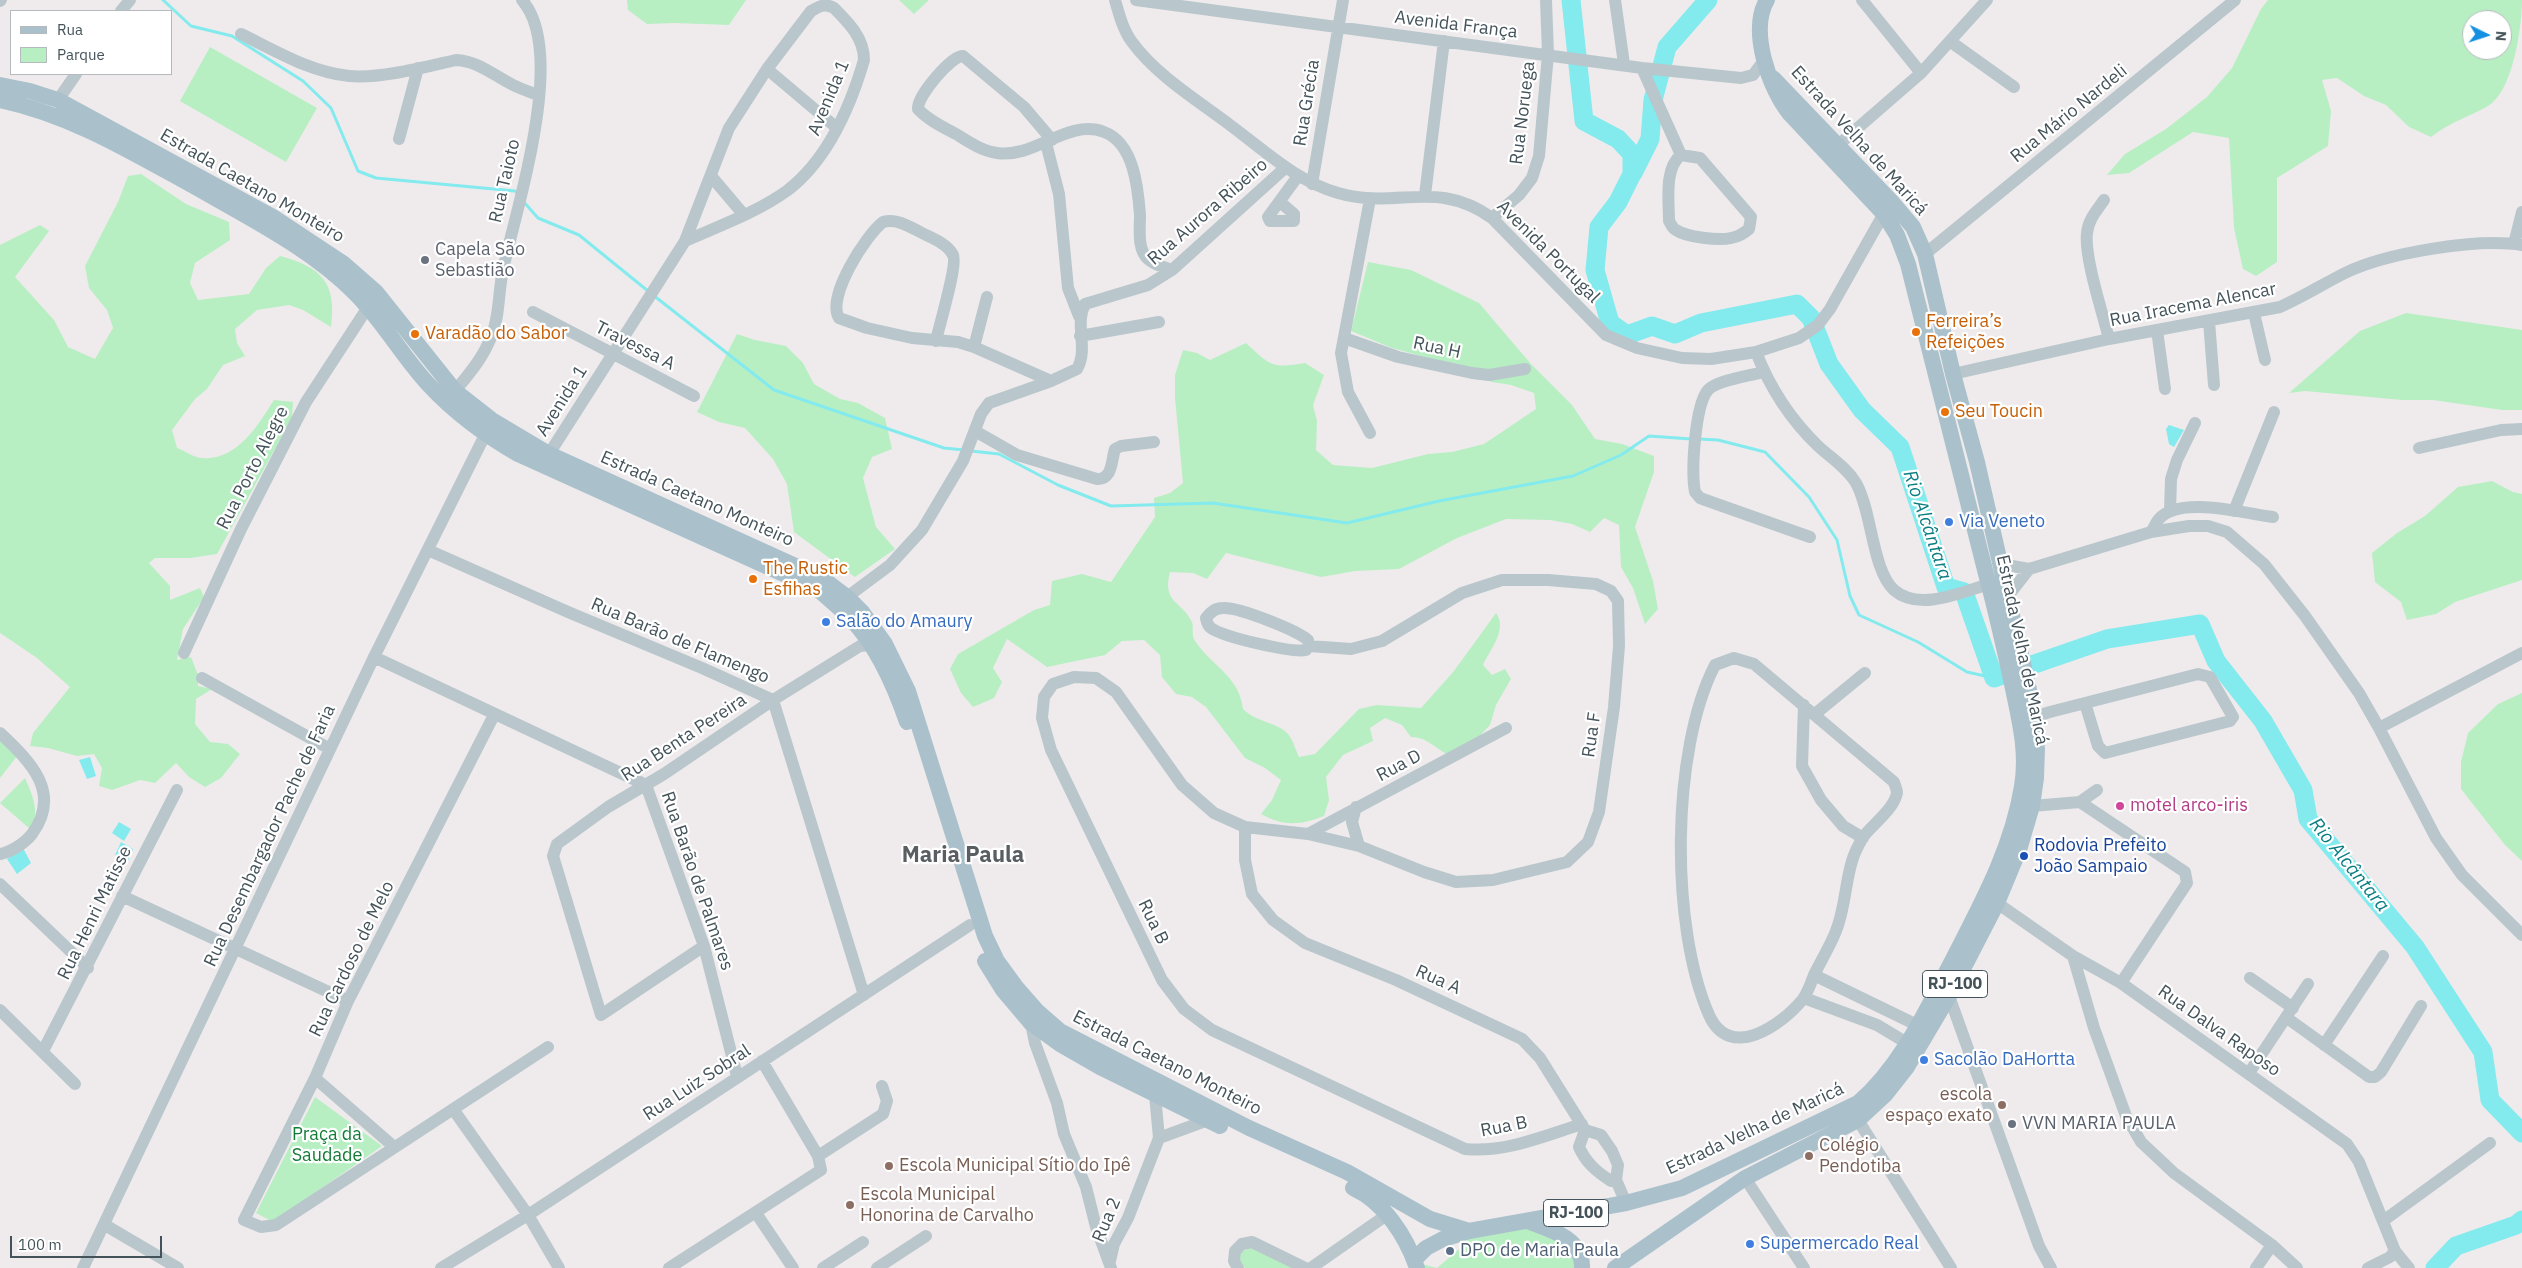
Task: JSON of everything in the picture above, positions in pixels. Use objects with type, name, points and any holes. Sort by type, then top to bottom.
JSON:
[{"type":"main road","name":"Estrada Velha de Maricá","points":[[1764,1],[1760,31],[1767,66],[1777,97],[1790,114],[1887,207],[1913,227],[1925,254],[2001,564],[2008,596],[2007,626]]},
{"type":"main road","name":"Estrada Velha de Maricá","points":[[1615,1268],[1745,1178],[1858,1120],[1885,1095],[1907,1068],[1949,996],[1997,903],[2019,850],[2032,806],[2037,759],[2028,712],[2007,626],[1989,584],[1908,264],[1887,207],[1767,66]]},
{"type":"main road","name":"Estrada Caetano Monteiro","points":[[0,85],[30,91],[58,100],[264,212],[344,264],[381,297],[455,391],[488,427],[518,454],[819,590],[877,644],[908,691],[985,936],[997,961],[1037,1011],[1060,1031],[1160,1084],[1248,1128],[1347,1172],[1430,1219],[1469,1231]]},
{"type":"main road","name":"Estrada Caetano Monteiro","points":[[0,100],[47,112],[74,123],[247,216],[310,254],[368,307],[429,384],[488,427],[822,578],[847,597],[862,612],[901,704],[970,925],[980,951],[1003,990],[1031,1023],[1068,1049],[1155,1095],[1364,1193],[1388,1214],[1415,1264]]},
{"type":"main road","name":"Estrada Velha de Maricá","points":[[1415,1264],[1434,1244],[1469,1231],[1530,1222],[1626,1203],[1682,1188],[1858,1103],[1879,1084],[1907,1043],[1996,874],[2018,809],[2024,769],[2028,712]]},
{"type":"main road","points":[[1682,1188],[1691,1190],[1698,1197],[1699,1204],[1696,1212]]},
{"type":"main road","points":[[1530,1222],[1568,1239],[1577,1248],[1582,1268]]},
{"type":"street","name":"Rua Taioto","points":[[455,391],[483,355],[492,335],[502,272],[534,139],[540,56],[534,21],[522,0]]},
{"type":"street","name":"Avenida Portugal","points":[[1115,0],[1120,18],[1131,41],[1144,56],[1178,86],[1285,168],[1312,184],[1339,194],[1370,199],[1393,199],[1425,195],[1449,197],[1477,207],[1492,218],[1606,335],[1637,348],[1682,358],[1711,359],[1756,352],[1799,338],[1818,325],[1830,309],[1887,207]]},
{"type":"street","name":"Avenida França","points":[[1136,0],[1337,28],[1624,64],[1642,68],[1742,78],[1753,75],[1767,66]]},
{"type":"street","name":"Rua Grécia","points":[[1312,184],[1343,0]]},
{"type":"street","name":"Rua Noruega","points":[[1492,218],[1519,195],[1532,178],[1539,156],[1548,54],[1546,0]]},
{"type":"street","points":[[1615,0],[1624,64]]},
{"type":"street","points":[[1862,0],[1922,73]]},
{"type":"street","name":"Rua Mário Nardeli","points":[[1925,254],[2235,0]]},
{"type":"street","points":[[1837,146],[1922,73],[1951,42],[1983,2]]},
{"type":"street","name":"Avenida 1","points":[[549,454],[685,240],[729,128],[767,69],[811,11],[821,5],[828,5],[834,8],[860,39],[864,55],[860,72],[828,146],[804,176],[786,191],[744,214],[685,240]]},
{"type":"street","points":[[242,34],[309,67],[348,76],[378,75],[456,60],[466,61],[476,63],[515,86],[538,95]]},
{"type":"street","points":[[1425,195],[1444,42]]},
{"type":"street","points":[[1951,42],[2014,87]]},
{"type":"street","points":[[847,597],[890,565],[922,530],[964,461],[981,414],[988,403],[1052,381],[1077,369],[1081,360],[1079,316],[1068,288],[1059,194],[1049,142],[1024,107],[963,56],[955,58],[922,95],[918,103],[922,113],[980,148],[997,153],[1012,153],[1049,142],[1067,134],[1089,129],[1104,132],[1119,141],[1129,158],[1136,187],[1142,249],[1148,259],[1172,270]]},
{"type":"street","points":[[399,139],[418,68]]},
{"type":"street","points":[[1642,68],[1681,155]]},
{"type":"street","points":[[767,69],[837,128]]},
{"type":"street","points":[[58,100],[75,75]]},
{"type":"street","points":[[1681,155],[1700,158],[1751,217],[1749,228],[1742,235],[1724,239],[1704,238],[1677,232],[1672,228],[1669,221],[1670,171],[1674,160],[1681,155]]},
{"type":"street","name":"Rua Aurora Ribeiro","points":[[1079,316],[1085,304],[1148,286],[1172,270],[1285,168]]},
{"type":"street","points":[[711,176],[744,214]]},
{"type":"street","points":[[1280,202],[1298,176]]},
{"type":"street","points":[[1370,199],[1341,353],[1342,368],[1348,392],[1370,434]]},
{"type":"street","points":[[2104,200],[2092,217],[2087,234],[2088,255],[2109,339]]},
{"type":"street","points":[[2518,245],[2522,212]]},
{"type":"street","points":[[936,341],[954,270],[954,257],[948,248],[920,232],[898,222],[883,222],[866,239],[849,268],[840,293],[838,315],[849,322],[866,328],[936,341],[958,342],[974,347],[1052,381]]},
{"type":"street","name":"Rua Iracema Alencar","points":[[1953,374],[2109,339],[2280,307],[2302,298],[2346,273],[2389,258],[2461,246],[2518,245]]},
{"type":"street","points":[[974,347],[987,297]]},
{"type":"street","name":"Rua Porto Alegre","points":[[184,653],[241,529],[306,402],[368,307]]},
{"type":"street","name":"Travessa A","points":[[533,312],[694,396]]},
{"type":"street","points":[[2254,313],[2265,360]]},
{"type":"street","points":[[2209,321],[2214,385]]},
{"type":"street","points":[[1080,336],[1159,322]]},
{"type":"street","points":[[2157,330],[2165,389]]},
{"type":"street","name":"Rua H","points":[[1344,338],[1398,357],[1472,374],[1489,375],[1525,368]]},
{"type":"street","points":[[1756,352],[1763,372],[1776,395],[1794,419],[1856,483],[1865,507],[1885,577],[1895,590],[1911,599],[1946,597],[1989,584]]},
{"type":"street","points":[[1763,372],[1718,383],[1709,389],[1701,406],[1697,429],[1694,492],[1700,498],[1810,538]]},
{"type":"street","points":[[2234,510],[2274,412]]},
{"type":"street","points":[[2170,511],[2171,479],[2177,460],[2195,423]]},
{"type":"street","name":"Rua Desembargador Pache de Faria","points":[[83,1268],[105,1226],[330,749],[488,427]]},
{"type":"street","points":[[2419,448],[2501,430],[2522,429]]},
{"type":"street","points":[[975,430],[1016,455],[1097,479],[1103,479],[1109,475],[1115,449],[1121,446],[1154,442]]},
{"type":"street","points":[[2151,532],[2159,518],[2170,511],[2213,507],[2273,518]]},
{"type":"street","points":[[2001,564],[2029,569],[2151,532],[2208,526],[2227,532],[2264,564],[2359,693],[2380,728],[2436,838],[2462,875],[2522,935]]},
{"type":"street","name":"Rua Barão de Flamengo","points":[[428,550],[773,700],[864,995]]},
{"type":"street","points":[[2008,596],[2029,569]]},
{"type":"street","name":"Rua F","points":[[1244,827],[1308,834],[1360,846],[1424,872],[1456,882],[1493,880],[1567,862],[1588,842],[1599,812],[1615,698],[1619,646],[1618,601],[1611,591],[1596,584],[1548,580],[1502,580],[1462,593],[1382,641],[1351,649],[1309,646]]},
{"type":"street","name":"Rua F","points":[[1222,608],[1234,609],[1298,633],[1308,640],[1309,646],[1306,650],[1289,650],[1232,636],[1211,628],[1206,618],[1212,611],[1222,608]]},
{"type":"street","name":"Rua Benta Pereira","points":[[704,946],[601,1015],[553,856],[557,844],[608,807],[646,785],[773,700],[860,646],[877,644]]},
{"type":"street","points":[[2380,728],[2522,653]]},
{"type":"street","name":"Rua Barão de Palmares","points":[[374,658],[646,785],[704,946],[737,1076]]},
{"type":"street","points":[[1734,658],[1754,664],[1804,705],[1894,782],[1897,790],[1895,799],[1863,838],[1852,860],[1837,930],[1804,998],[1775,1026],[1754,1037],[1737,1037],[1722,1032],[1710,1016],[1687,942],[1681,897],[1686,757],[1704,686],[1715,665],[1734,658]]},
{"type":"street","points":[[1815,714],[1865,673]]},
{"type":"street","points":[[2028,712],[2085,703],[2198,674],[2206,674],[2210,677],[2233,717],[2230,721],[2105,752],[2098,746],[2085,703]]},
{"type":"street","name":"Rua B","points":[[1244,827],[1214,812],[1182,785],[1116,692],[1096,678],[1074,677],[1054,684],[1044,696],[1042,718],[1051,750],[1162,980],[1184,1009],[1212,1030],[1465,1149],[1484,1151],[1516,1145],[1583,1127]]},
{"type":"street","points":[[202,678],[330,749]]},
{"type":"street","points":[[1804,705],[1802,766],[1821,800],[1844,826],[1863,838]]},
{"type":"street","name":"Rua Cardoso de Melo","points":[[393,1146],[276,1225],[261,1227],[244,1220],[315,1078],[348,1000],[494,715]]},
{"type":"street","name":"Rua D","points":[[1308,834],[1506,728]]},
{"type":"street","points":[[0,733],[20,752],[38,776],[46,797],[42,820],[27,840],[0,854]]},
{"type":"street","name":"Rua Henri Matisse","points":[[43,1051],[88,968],[122,896],[177,790]]},
{"type":"street","points":[[2032,806],[2080,802],[2097,790]]},
{"type":"street","points":[[2080,802],[2185,872],[2187,876],[2187,883],[2121,983]]},
{"type":"street","points":[[1356,807],[1352,822],[1360,846]]},
{"type":"street","name":"Rua A","points":[[1244,827],[1245,860],[1252,894],[1273,920],[1305,943],[1396,980],[1484,1019],[1522,1039],[1540,1058],[1583,1127],[1601,1136],[1612,1151],[1618,1165],[1616,1180]]},
{"type":"street","points":[[0,884],[88,968]]},
{"type":"street","points":[[122,896],[348,1000]]},
{"type":"street","name":"Rua Dalva Raposo","points":[[1997,903],[2073,956],[2121,983],[2347,1144],[2359,1162],[2395,1251],[2407,1265]]},
{"type":"street","name":"Rua Luiz Sobral","points":[[441,1268],[528,1215],[737,1076],[970,925]]},
{"type":"street","points":[[2073,956],[2104,1055],[2126,1116],[2141,1142],[2174,1173],[2272,1245],[2297,1268]]},
{"type":"street","points":[[2324,1045],[2383,956]]},
{"type":"street","points":[[1814,975],[1917,1025]]},
{"type":"street","points":[[2250,978],[2324,1045],[2369,1077],[2375,1077],[2381,1072],[2421,1006]]},
{"type":"street","points":[[2249,1073],[2308,984]]},
{"type":"street","points":[[1949,996],[2039,1246],[2051,1268]]},
{"type":"street","points":[[1804,998],[1878,1025],[1907,1043]]},
{"type":"street","points":[[0,1010],[75,1084]]},
{"type":"street","points":[[1031,1023],[1035,1043],[1053,1090],[1064,1134],[1086,1187],[1096,1227],[1110,1265]]},
{"type":"street","points":[[315,1078],[393,1146],[548,1047]]},
{"type":"street","points":[[669,1268],[818,1174],[821,1170],[818,1156],[762,1061]]},
{"type":"street","points":[[818,1156],[883,1114],[887,1101],[882,1086]]},
{"type":"street","name":"Rua 2","points":[[1110,1265],[1114,1244],[1128,1218],[1160,1138],[1155,1095]]},
{"type":"street","points":[[453,1109],[528,1215],[559,1268]]},
{"type":"street","points":[[1160,1138],[1208,1120]]},
{"type":"street","points":[[1858,1120],[1951,1268]]},
{"type":"street","points":[[1583,1127],[1579,1147],[1584,1157],[1601,1175],[1611,1181],[1616,1180],[1626,1203]]},
{"type":"street","points":[[2383,1221],[2490,1143]]},
{"type":"street","points":[[1745,1178],[1804,1268]]},
{"type":"street","points":[[756,1213],[793,1268]]},
{"type":"street","points":[[1311,1268],[1388,1214]]},
{"type":"street","points":[[105,1226],[178,1268]]},
{"type":"street","points":[[877,1268],[926,1236]]},
{"type":"street","points":[[823,1268],[863,1242]]},
{"type":"street","points":[[1238,1268],[1234,1262],[1235,1251],[1242,1244],[1252,1242],[1305,1268]]},
{"type":"street","points":[[2256,1268],[2272,1245]]},
{"type":"street","points":[[2368,1268],[2390,1257],[2395,1251]]},
{"type":"green space","points":[[627,0],[746,0],[729,25],[647,24],[628,10]]},
{"type":"green space","points":[[899,0],[929,0],[914,14]]},
{"type":"green space","points":[[2268,0],[2522,0],[2518,41],[2514,58],[2510,73],[2497,98],[2488,106],[2453,123],[2431,137],[2409,127],[2386,105],[2364,96],[2337,78],[2322,80],[2331,111],[2328,146],[2277,178],[2277,262],[2256,276],[2243,269],[2234,228],[2229,138],[2193,132],[2129,173],[2107,175],[2125,154],[2166,129],[2207,97],[2232,68],[2261,9]]},
{"type":"green space","points":[[210,47],[317,108],[286,162],[180,101]]},
{"type":"green space","points":[[141,174],[186,204],[229,222],[230,240],[195,263],[190,283],[198,300],[249,294],[266,268],[280,256],[306,265],[316,271],[328,288],[332,311],[331,327],[303,310],[289,305],[257,310],[235,329],[237,343],[245,356],[223,365],[207,389],[195,399],[172,430],[177,448],[199,458],[214,457],[226,454],[245,440],[274,400],[293,402],[292,418],[217,554],[190,558],[155,558],[149,563],[170,586],[170,600],[200,588],[204,597],[183,629],[177,660],[191,657],[198,675],[198,686],[212,689],[196,699],[195,724],[210,742],[228,744],[240,754],[221,778],[205,787],[189,777],[176,763],[155,783],[140,780],[112,790],[99,786],[102,768],[94,754],[77,756],[48,748],[30,746],[33,733],[70,687],[37,658],[0,633],[0,245],[40,225],[49,231],[15,277],[54,320],[68,347],[95,359],[113,328],[107,310],[89,288],[85,266],[118,202],[128,176]]},
{"type":"green space","points":[[1368,262],[1411,270],[1479,303],[1531,364],[1572,405],[1595,439],[1622,444],[1654,456],[1654,472],[1635,527],[1653,581],[1658,609],[1645,624],[1633,588],[1621,567],[1619,525],[1604,518],[1590,532],[1572,524],[1550,520],[1506,519],[1457,538],[1399,569],[1355,571],[1321,577],[1226,553],[1207,579],[1193,573],[1170,572],[1168,582],[1171,596],[1192,622],[1195,641],[1231,680],[1241,698],[1243,709],[1254,717],[1286,732],[1292,740],[1299,757],[1315,754],[1359,709],[1377,705],[1421,708],[1454,671],[1496,613],[1499,619],[1499,633],[1483,665],[1492,675],[1505,669],[1511,679],[1496,705],[1490,725],[1475,741],[1451,756],[1427,741],[1411,737],[1402,725],[1385,718],[1370,728],[1373,741],[1343,755],[1326,777],[1329,800],[1324,816],[1300,823],[1285,823],[1261,814],[1272,800],[1281,780],[1265,768],[1245,758],[1206,707],[1192,697],[1176,694],[1162,677],[1160,655],[1144,640],[1122,641],[1105,655],[1047,667],[1007,639],[993,668],[1002,682],[994,698],[973,707],[961,693],[950,669],[958,654],[1034,610],[1050,605],[1052,581],[1082,574],[1111,582],[1155,517],[1154,498],[1170,493],[1183,483],[1175,398],[1175,375],[1183,350],[1197,353],[1210,360],[1246,343],[1272,364],[1285,366],[1305,363],[1324,375],[1313,405],[1317,421],[1316,450],[1333,465],[1372,468],[1428,454],[1452,452],[1484,444],[1536,409],[1534,393],[1511,385],[1492,382],[1436,360],[1392,348],[1351,331]]},
{"type":"green space","points":[[2406,313],[2522,330],[2522,410],[2502,410],[2433,400],[2402,400],[2305,391],[2289,393],[2360,331]]},
{"type":"green space","points":[[737,334],[755,340],[786,346],[803,363],[814,384],[840,399],[858,403],[885,418],[892,449],[872,457],[863,478],[876,527],[895,549],[855,577],[794,532],[787,484],[773,459],[745,428],[719,422],[697,412]]},
{"type":"green space","points":[[2492,481],[2513,492],[2522,494],[2522,580],[2455,602],[2436,614],[2407,620],[2401,602],[2375,582],[2372,553],[2397,533],[2425,516],[2458,487]]},
{"type":"green space","points":[[2522,693],[2522,861],[2505,845],[2461,789],[2461,762],[2468,733],[2498,704]]},
{"type":"green space","points":[[0,739],[18,755],[0,778]]},
{"type":"green space","points":[[25,778],[33,797],[35,810],[35,817],[30,829],[0,803]]},
{"type":"green space","name":"Praça da Saudade","points":[[315,1097],[382,1146],[273,1222],[256,1213]]},
{"type":"green space","points":[[1523,1227],[1559,1237],[1576,1262],[1574,1268],[1437,1268],[1464,1245],[1463,1235]]},
{"type":"green space","points":[[1251,1247],[1297,1268],[1245,1268],[1240,1260],[1240,1253]]},
{"type":"green space","points":[[1422,1264],[1437,1268],[1424,1268]]},
{"type":"water","points":[[2169,425],[2184,430],[2174,447],[2169,444],[2166,429]]},
{"type":"water","points":[[90,757],[96,776],[87,779],[79,760]]},
{"type":"water","points":[[119,822],[131,829],[124,841],[112,833]]},
{"type":"water","points":[[121,842],[133,849],[128,861],[115,855]]},
{"type":"water","points":[[23,848],[31,863],[17,874],[7,859]]},
{"type":"waterway","points":[[163,0],[191,26],[232,36],[303,81],[331,108],[358,171],[376,178],[515,191],[518,194]]},
{"type":"waterway","name":"Rio Alcântara","points":[[1571,0],[1584,121],[1618,139],[1632,154],[1632,174],[1618,202],[1599,227],[1595,270],[1610,323],[1627,335],[1652,326],[1675,334],[1701,323],[1797,304],[1811,318],[1829,364],[1862,410],[1900,447],[1946,587],[1964,592],[1994,678],[2107,639],[2200,624],[2216,661],[2263,721],[2303,790],[2308,819],[2415,947],[2483,1052],[2490,1100],[2522,1133]]},
{"type":"waterway","points":[[1633,173],[1650,139],[1653,100],[1667,47],[1708,0]]},
{"type":"waterway","points":[[523,201],[538,218],[579,235],[648,291]]},
{"type":"waterway","points":[[653,295],[774,390],[944,448],[964,450]]},
{"type":"waterway","points":[[971,451],[999,454],[1058,485],[1111,506],[1213,503],[1347,523],[1439,501],[1573,476],[1621,455],[1649,436],[1691,439]]},
{"type":"waterway","points":[[1699,439],[1718,440],[1765,452],[1809,497],[1837,540],[1850,596],[1859,615],[1918,642],[1967,672],[1994,678]]},
{"type":"waterway","name":"Rio Alcântara","points":[[2435,1268],[2456,1246],[2516,1225],[2522,1220]]},
{"type":"place","name":"Capela São Sebastião","points":[[425,260]]},
{"type":"place","name":"Ferreira’s Refeições","points":[[1916,332]]},
{"type":"place","name":"Varadão do Sabor","points":[[415,334]]},
{"type":"place","name":"Seu Toucin","points":[[1945,412]]},
{"type":"place","name":"Via Veneto","points":[[1949,522]]},
{"type":"place","name":"The Rustic Esfihas","points":[[753,579]]},
{"type":"place","name":"Salão do Amaury","points":[[826,622]]},
{"type":"place","name":"motel arco-iris","points":[[2120,806]]},
{"type":"place","name":"Rodovia Prefeito João Sampaio","points":[[2024,856]]},
{"type":"place","name":"Sacolão DaHortta","points":[[1924,1060]]},
{"type":"place","name":"escola espaço exato","points":[[2002,1105]]},
{"type":"place","name":"VVN MARIA PAULA","points":[[2012,1124]]},
{"type":"place","name":"Colégio Pendotiba","points":[[1809,1156]]},
{"type":"place","name":"Escola Municipal Sítio do Ipê","points":[[889,1166]]},
{"type":"place","name":"Escola Municipal Honorina de Carvalho","points":[[850,1205]]},
{"type":"place","name":"Supermercado Real","points":[[1750,1244]]},
{"type":"place","name":"DPO de Maria Paula","points":[[1450,1251]]},
{"type":"district","name":"Maria Paula","points":[[963,856]]}]
